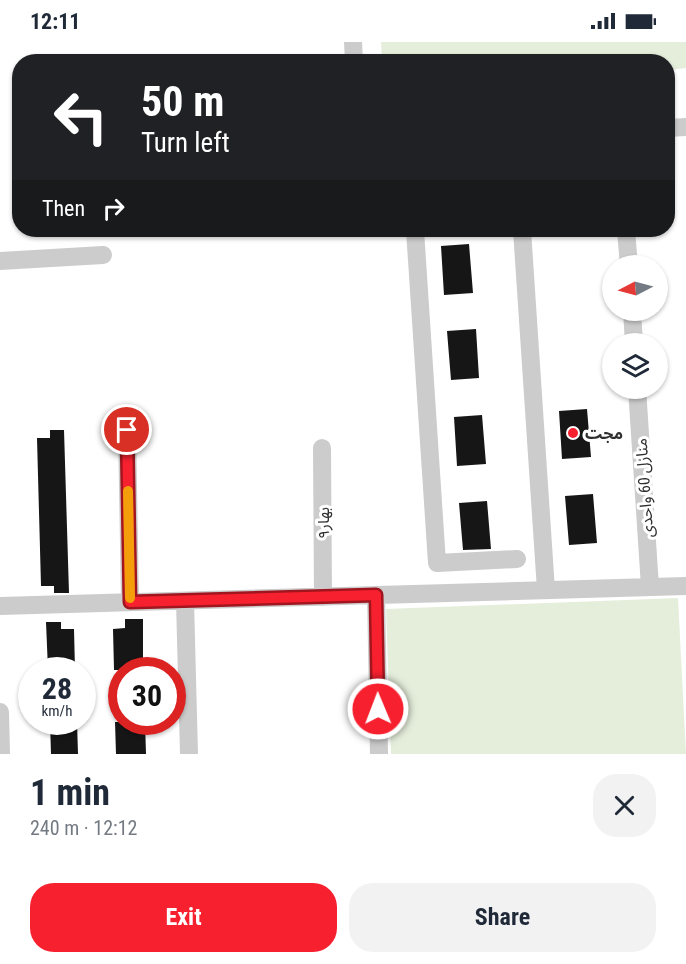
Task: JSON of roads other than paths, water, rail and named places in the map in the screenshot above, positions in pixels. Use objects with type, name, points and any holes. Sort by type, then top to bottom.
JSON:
[{"type":"street","points":[[415,237],[437,563],[518,559]]},
{"type":"street","points":[[522,237],[546,590]]},
{"type":"street","points":[[627,237],[628,255]]},
{"type":"street","points":[[0,261],[103,255]]},
{"type":"street","name":"منازل 60 واحدی","points":[[638,399],[650,587]]},
{"type":"street","points":[[127,430],[130,602]]},
{"type":"street","name":"بهار۹","points":[[322,448],[323,597]]},
{"type":"street","points":[[0,606],[686,586]]},
{"type":"street","points":[[376,595],[380,754]]},
{"type":"street","points":[[184,601],[189,754]]},
{"type":"street","points":[[0,712],[1,754]]},
{"type":"place","name":"مجت","points":[[573,433]]}]
